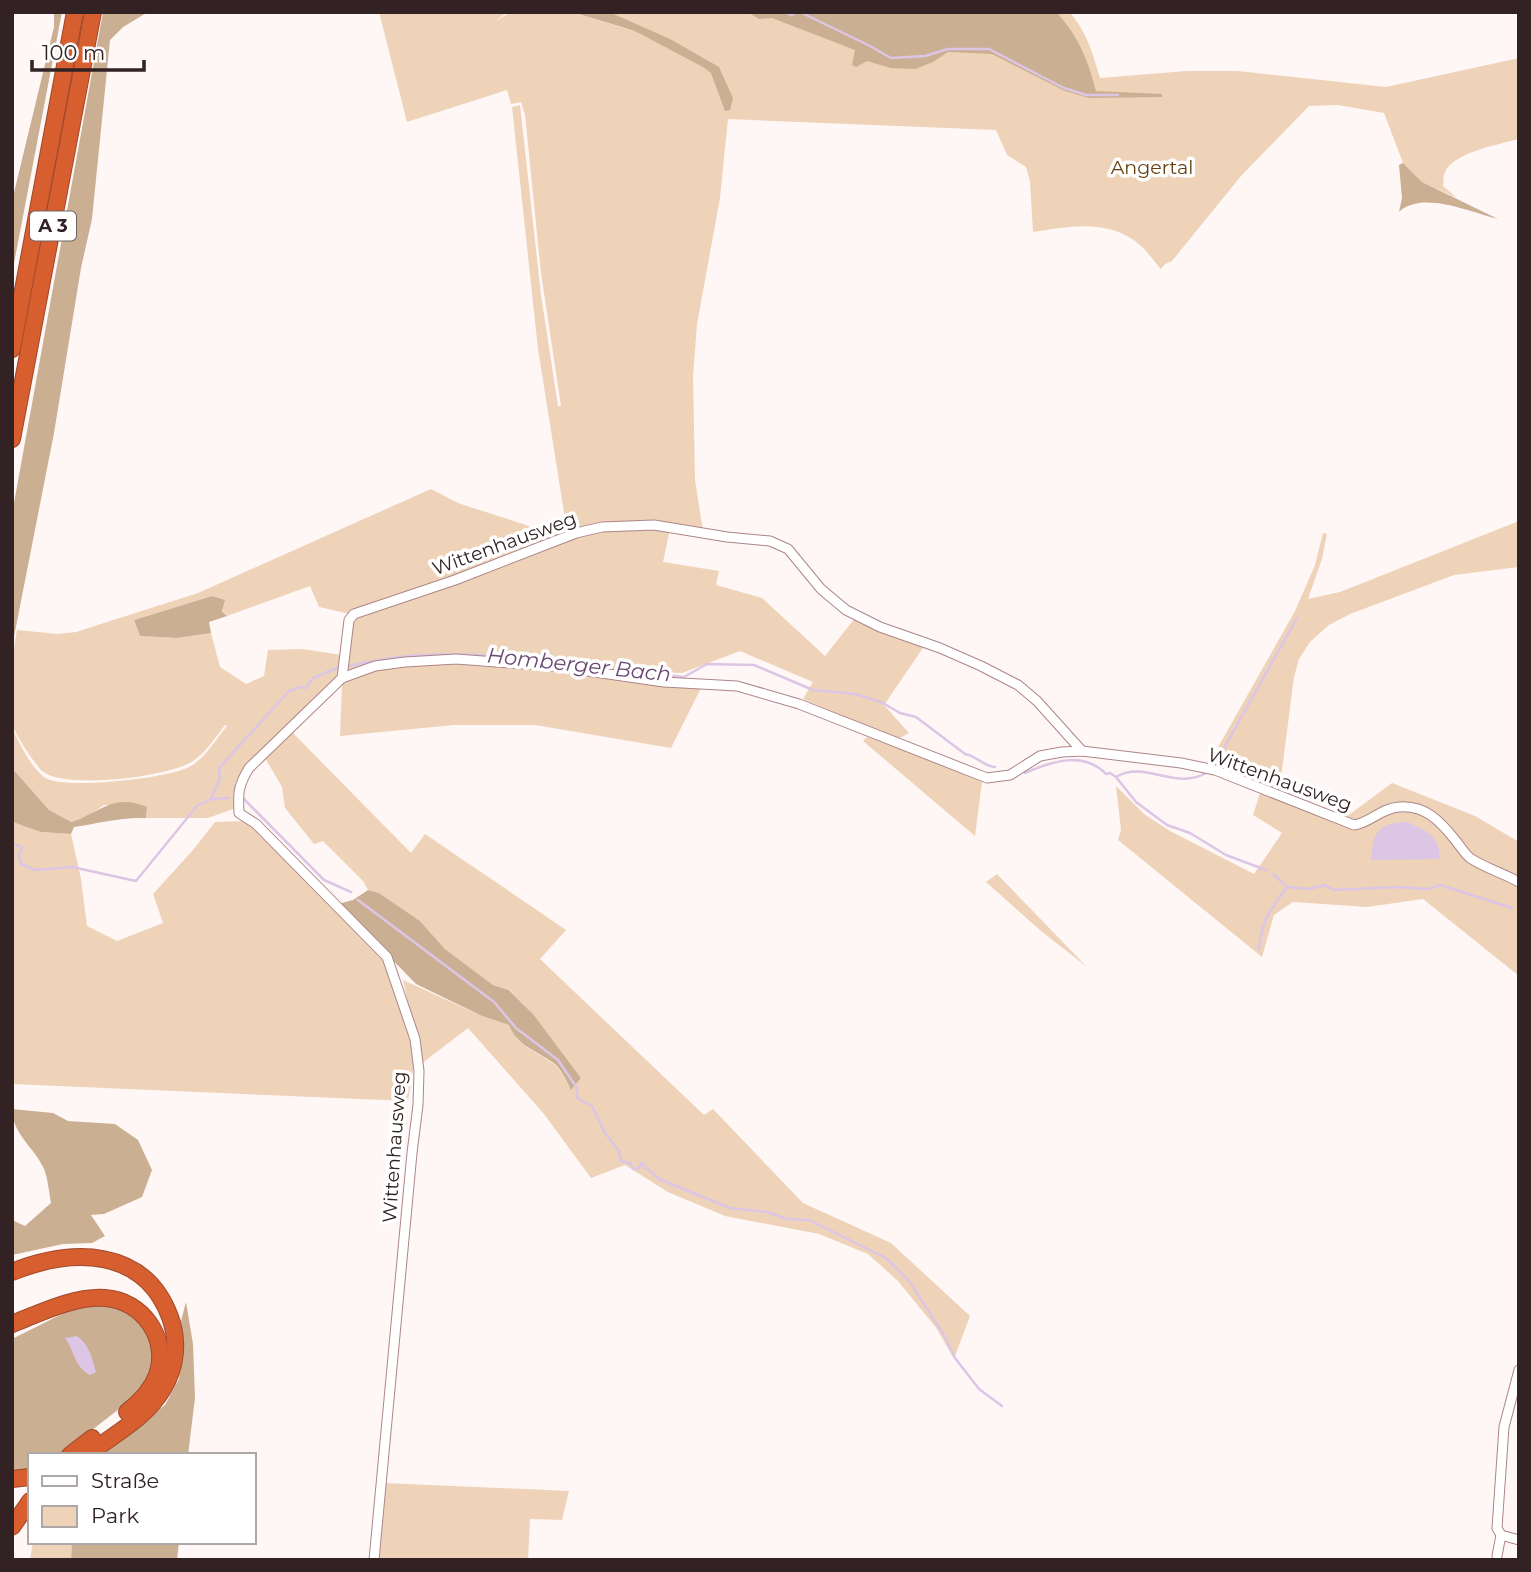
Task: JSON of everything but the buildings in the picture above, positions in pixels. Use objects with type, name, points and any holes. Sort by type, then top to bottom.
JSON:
[{"type":"highway","name":"A 3","points":[[12,349],[75,12]]},
{"type":"highway","name":"A 3","points":[[12,439],[93,12]]},
{"type":"highway","points":[[12,1272],[60,1258],[104,1259],[120,1263],[146,1280],[158,1293],[168,1311],[176,1343],[173,1368],[167,1384],[142,1414],[90,1453]]},
{"type":"highway","points":[[12,1324],[71,1302],[104,1298],[123,1302],[138,1311],[155,1332],[160,1360],[157,1376],[148,1393],[134,1407],[73,1453]]},
{"type":"highway","points":[[12,1527],[28,1504]]},
{"type":"street","name":"Wittenhausweg","points":[[342,678],[349,620],[354,614],[455,580],[576,533],[612,526],[654,525],[783,545],[821,589],[846,610],[880,627],[940,648],[1018,685],[1037,701],[1082,751]]},
{"type":"street","name":"Wittenhausweg","points":[[374,1560],[418,1105],[419,1071],[415,1039],[387,957],[321,893],[298,864],[256,824],[239,813],[238,800],[239,785],[249,768],[342,678],[374,666],[456,659],[553,666],[664,682],[737,685],[799,704],[987,778],[1010,775],[1041,756],[1082,751],[1181,763],[1215,770],[1354,825],[1362,824],[1381,811],[1398,807],[1415,808],[1429,813],[1442,823],[1469,857],[1519,882]]},
{"type":"street","points":[[1497,1556],[1502,1444],[1507,1411],[1519,1370]]},
{"type":"street","points":[[1500,1533],[1519,1540]]},
{"type":"green space","name":"Angertal","points":[[379,12],[507,12],[495,22],[510,12],[572,12],[633,31],[584,12],[1069,12],[1085,35],[1100,78],[1186,71],[1238,71],[1386,87],[1519,58],[1519,139],[1465,155],[1448,167],[1443,186],[1457,198],[1422,182],[1403,163],[1384,113],[1338,105],[1309,106],[1241,176],[1172,261],[1161,269],[1139,244],[1110,230],[1085,226],[1033,232],[1030,181],[1026,167],[1007,155],[996,130],[728,119],[720,198],[697,324],[693,376],[695,480],[703,531],[644,523],[570,533],[567,531],[538,349],[512,107],[520,105],[541,295],[558,406],[561,406],[541,273],[525,115],[521,102],[511,104],[507,90],[407,122]]},
{"type":"green space","points":[[431,489],[458,503],[560,536],[350,614],[319,607],[310,586],[227,616],[212,596],[134,620],[140,636],[177,638],[211,633],[220,667],[246,684],[264,676],[268,650],[303,649],[341,655],[336,677],[245,766],[235,784],[236,808],[208,818],[146,818],[147,807],[104,805],[73,822],[49,810],[12,768],[12,728],[30,761],[44,777],[54,781],[93,783],[162,775],[191,766],[206,753],[227,726],[225,725],[198,758],[181,767],[117,779],[72,780],[54,777],[42,771],[13,726],[12,679],[17,630],[58,634],[76,632],[198,593]]},
{"type":"green space","points":[[1519,521],[1519,567],[1454,575],[1350,614],[1329,625],[1310,642],[1299,659],[1294,677],[1279,793],[1208,765],[1295,611],[1315,565],[1323,533],[1327,534],[1322,559],[1308,599],[1340,592]]},
{"type":"green space","points":[[670,529],[663,562],[719,571],[716,585],[762,598],[825,656],[855,618],[925,645],[884,705],[909,733],[900,738],[803,699],[813,682],[740,651],[682,673],[602,671],[505,658],[348,670],[354,618],[595,530]]},
{"type":"green space","points":[[456,662],[504,663],[701,688],[671,748],[535,725],[454,725],[340,736],[342,685],[356,674],[375,669]]},
{"type":"green space","points":[[292,732],[411,853],[425,834],[566,930],[540,959],[704,1115],[713,1109],[803,1203],[891,1243],[970,1316],[954,1359],[937,1329],[898,1281],[868,1254],[819,1234],[725,1216],[668,1192],[625,1165],[591,1178],[544,1114],[468,1028],[421,1064],[403,980],[482,1016],[509,1025],[517,1039],[557,1067],[571,1089],[581,1078],[534,1015],[510,990],[493,985],[445,949],[420,921],[379,893],[368,890],[363,881],[323,841],[314,844],[285,808],[282,787],[265,758]]},
{"type":"green space","points":[[867,737],[982,782],[975,836],[863,741]]},
{"type":"green space","points":[[1392,783],[1475,816],[1519,842],[1519,976],[1423,899],[1367,907],[1293,902],[1274,915],[1262,957],[1118,840],[1121,830],[1116,786],[1144,814],[1170,831],[1254,874],[1282,833],[1253,815],[1260,793],[1346,826],[1346,817]]},
{"type":"green space","points":[[12,820],[41,832],[71,834],[81,879],[87,926],[117,941],[163,923],[153,894],[215,822],[248,821],[394,968],[413,1053],[408,1101],[12,1084]]},
{"type":"green space","points":[[997,874],[1087,967],[986,882]]},
{"type":"green space","points":[[384,1483],[569,1491],[562,1520],[530,1519],[528,1560],[377,1560]]},
{"type":"green space","points":[[33,1544],[72,1544],[71,1560],[30,1560]]},
{"type":"shaded area","points":[[54,12],[62,12],[12,274],[12,201],[54,27]]},
{"type":"shaded area","points":[[103,12],[148,12],[123,27],[110,40],[92,219],[12,647],[12,514]]},
{"type":"shaded area","points":[[572,12],[609,12],[670,39],[719,67],[733,98],[730,110],[725,111],[711,73],[703,67],[635,31]]},
{"type":"shaded area","points":[[748,12],[1056,12],[1081,48],[1096,91],[1162,94],[1162,97],[1089,98],[1065,91],[992,54],[948,52],[915,69],[891,68],[867,61],[856,67],[852,65],[855,50],[772,18],[759,19]]},
{"type":"shaded area","points":[[1403,163],[1422,182],[1498,219],[1433,203],[1420,203],[1399,212],[1402,198],[1399,165]]},
{"type":"shaded area","points":[[212,596],[225,600],[222,611],[227,616],[209,622],[211,633],[177,638],[140,636],[134,620]]},
{"type":"shaded area","points":[[12,768],[49,810],[72,822],[108,805],[126,802],[147,807],[146,818],[119,819],[74,827],[71,834],[41,832],[13,822]]},
{"type":"shaded area","points":[[1407,822],[1435,839],[1439,859],[1371,860],[1373,842],[1379,831],[1389,824]]},
{"type":"shaded area","points":[[368,890],[379,893],[420,921],[445,949],[493,985],[509,990],[534,1015],[581,1078],[571,1090],[556,1065],[517,1039],[509,1025],[482,1016],[416,984],[338,904],[353,900]]},
{"type":"shaded area","points":[[12,1109],[53,1113],[68,1121],[115,1124],[138,1140],[152,1170],[142,1197],[104,1214],[91,1215],[105,1236],[92,1243],[63,1244],[12,1255],[12,1220],[25,1226],[51,1203],[44,1169],[16,1126]]},
{"type":"shaded area","points":[[186,1302],[193,1344],[195,1398],[188,1453],[103,1453],[165,1405],[179,1379],[184,1343],[181,1321]]},
{"type":"shaded area","points":[[104,1305],[127,1310],[152,1338],[153,1371],[142,1391],[63,1453],[28,1453],[28,1471],[12,1472],[12,1339],[70,1310]]},
{"type":"shaded area","points":[[77,1336],[87,1347],[96,1372],[90,1375],[78,1363],[65,1338]]},
{"type":"shaded area","points":[[72,1544],[179,1544],[177,1560],[71,1560]]},
{"type":"waterway","points":[[785,12],[792,15],[798,12]]},
{"type":"waterway","points":[[800,12],[891,58],[925,56],[948,49],[989,49],[1064,88],[1086,95],[1118,95]]},
{"type":"waterway","points":[[1215,764],[1297,618]]},
{"type":"waterway","name":"Homberger Bach","points":[[346,667],[397,657],[448,654],[550,661]]},
{"type":"waterway","name":"Homberger Bach","points":[[564,663],[684,677],[707,664],[754,665],[813,690],[855,694],[881,702],[900,713],[916,717],[965,754],[995,767]]},
{"type":"waterway","name":"Homberger Bach","points":[[12,844],[22,847],[19,855],[21,864],[35,870],[72,867],[136,881],[197,806],[211,799],[220,778],[219,768],[289,691],[306,688],[313,678],[337,668]]},
{"type":"waterway","name":"Homberger Bach","points":[[1025,773],[1066,760],[1087,762],[1116,777],[1136,802],[1167,825],[1190,833],[1226,855],[1266,870]]},
{"type":"waterway","points":[[1116,777],[1138,771],[1184,779],[1208,772]]},
{"type":"waterway","points":[[212,799],[229,798]]},
{"type":"waterway","points":[[243,798],[324,880],[351,892]]},
{"type":"waterway","name":"Homberger Bach","points":[[1273,874],[1287,887],[1309,889],[1324,885],[1334,890],[1396,887],[1429,889],[1440,885],[1512,908]]},
{"type":"waterway","points":[[1259,949],[1265,922],[1287,887]]},
{"type":"waterway","points":[[358,900],[494,1002],[516,1028],[558,1060],[577,1088],[577,1098],[592,1106],[605,1133],[619,1151],[621,1161],[630,1163],[633,1169],[639,1168],[641,1163],[659,1179],[730,1208],[767,1212],[787,1219],[809,1220],[886,1258],[910,1282],[955,1358],[979,1389],[1002,1406]]}]
